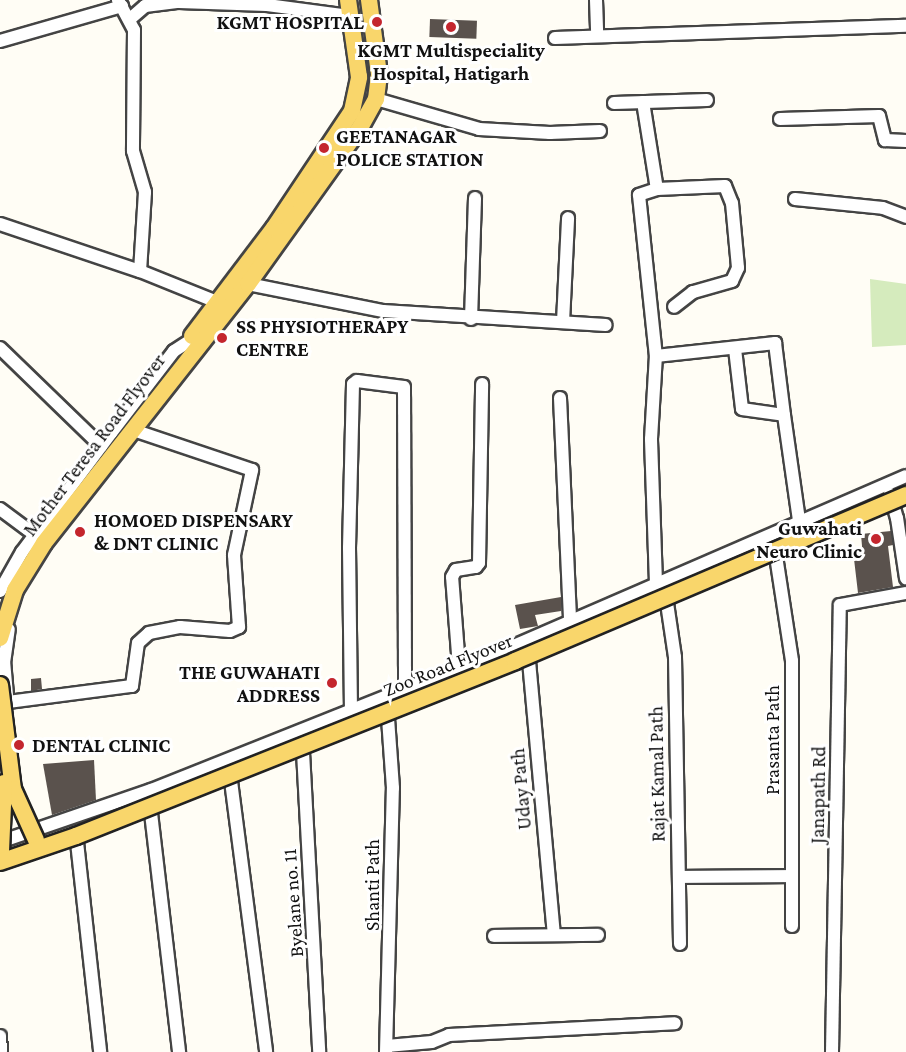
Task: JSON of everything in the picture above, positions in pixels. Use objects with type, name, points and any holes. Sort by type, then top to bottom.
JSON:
[{"type":"main road","points":[[222,304],[248,284],[361,126],[376,99],[379,74],[369,0]]},
{"type":"main road","points":[[222,304],[352,111],[359,77],[350,8]]},
{"type":"main road","name":"Mother Teresa Road Flyover","points":[[0,610],[20,567],[39,539],[222,304]]},
{"type":"main road","name":"Mother Teresa Road Flyover","points":[[0,638],[5,613],[23,573],[175,367]]},
{"type":"main road","name":"Zoo Road Flyover","points":[[1,857],[37,835],[401,698],[906,484]]},
{"type":"main road","name":"Zoo Road Flyover","points":[[1,857],[76,836],[515,661],[902,500]]},
{"type":"main road","points":[[0,685],[13,789],[37,835]]},
{"type":"main road","points":[[0,737],[5,799],[1,857]]},
{"type":"street","points":[[596,0],[597,35]]},
{"type":"street","points":[[130,19],[145,3],[222,2],[350,8]]},
{"type":"street","points":[[0,41],[120,3],[130,19],[134,30],[133,152],[144,192],[140,271]]},
{"type":"street","points":[[555,38],[906,26]]},
{"type":"street","points":[[376,99],[479,129],[550,133],[600,131]]},
{"type":"street","points":[[614,103],[707,100]]},
{"type":"street","points":[[643,102],[657,189]]},
{"type":"street","points":[[780,119],[875,115],[881,120],[885,140],[906,141]]},
{"type":"street","points":[[656,583],[651,438],[656,356],[639,195],[657,189],[726,186],[732,203],[738,268],[732,281],[693,292],[674,307]]},
{"type":"street","points":[[471,319],[475,198]]},
{"type":"street","points":[[795,199],[883,208],[906,217]]},
{"type":"street","points":[[563,322],[568,218]]},
{"type":"street","points":[[0,224],[140,271],[222,304]]},
{"type":"street","points":[[248,284],[383,310],[471,319],[606,325]]},
{"type":"street","points":[[656,356],[775,343],[799,520]]},
{"type":"street","points":[[0,591],[35,535],[174,351],[193,344],[191,364],[30,575],[15,604],[5,649],[8,702],[16,768],[37,835],[47,853]]},
{"type":"street","points":[[0,348],[101,446]]},
{"type":"street","points":[[735,349],[742,409],[784,415]]},
{"type":"street","points":[[351,711],[349,548],[353,384],[357,381],[404,387],[405,689]]},
{"type":"street","points":[[459,667],[452,577],[456,570],[476,567],[479,563],[482,384]]},
{"type":"street","points":[[560,398],[570,622]]},
{"type":"street","points":[[8,702],[132,686],[138,643],[149,633],[180,627],[230,631],[239,627],[234,555],[252,470],[139,432]]},
{"type":"street","points":[[37,835],[527,640],[799,520],[906,476]]},
{"type":"street","points":[[886,484],[902,500],[906,579]]},
{"type":"street","points":[[1,857],[47,853],[151,813],[529,663],[902,500]]},
{"type":"street","points":[[0,509],[35,535]]},
{"type":"street","name":"Prasanta Path","points":[[776,556],[792,661],[792,926]]},
{"type":"street","name":"Janapath Rd","points":[[832,1052],[840,605],[906,593]]},
{"type":"street","name":"Rajat Kamal Path","points":[[667,603],[675,657],[680,944]]},
{"type":"street","name":"Uday Path","points":[[527,640],[554,935]]},
{"type":"street","name":"Shanti Path","points":[[386,1049],[393,788],[388,718]]},
{"type":"street","name":"Byelane no. 11","points":[[303,752],[319,1052]]},
{"type":"street","points":[[231,781],[266,1052]]},
{"type":"street","points":[[151,813],[179,1052]]},
{"type":"street","points":[[77,842],[100,1052]]},
{"type":"street","points":[[679,876],[792,876]]},
{"type":"street","points":[[494,936],[598,935]]},
{"type":"street","points":[[386,1049],[432,1042],[449,1035],[675,1023]]},
{"type":"street","points":[[0,1036],[1,1052]]},
{"type":"green space","points":[[870,279],[906,284],[906,345],[872,347]]},
{"type":"building","points":[[430,19],[477,21],[476,39],[429,37]]},
{"type":"building","points":[[891,531],[893,545],[888,546],[893,587],[858,593],[854,559],[863,558],[861,534]]},
{"type":"building","points":[[561,597],[561,611],[535,615],[538,626],[520,629],[515,605]]},
{"type":"building","points":[[41,678],[42,689],[31,691],[31,679]]},
{"type":"building","points":[[94,760],[96,800],[52,815],[43,764]]},
{"type":"place","name":"KGMT HOSPITAL","points":[[377,22]]},
{"type":"place","name":"KGMT Multispeciality Hospital, Hatigarh","points":[[451,27]]},
{"type":"place","name":"GEETANAGAR POLICE STATION","points":[[324,148]]},
{"type":"place","name":"SS PHYSIOTHERAPY CENTRE","points":[[222,338]]},
{"type":"place","name":"HOMOED DISPENSARY & DNT CLINIC","points":[[80,532]]},
{"type":"place","name":"Guwahati Neuro Clinic","points":[[876,539]]},
{"type":"place","name":"THE GUWAHATI ADDRESS","points":[[332,683]]},
{"type":"place","name":"DENTAL CLINIC","points":[[19,745]]}]
